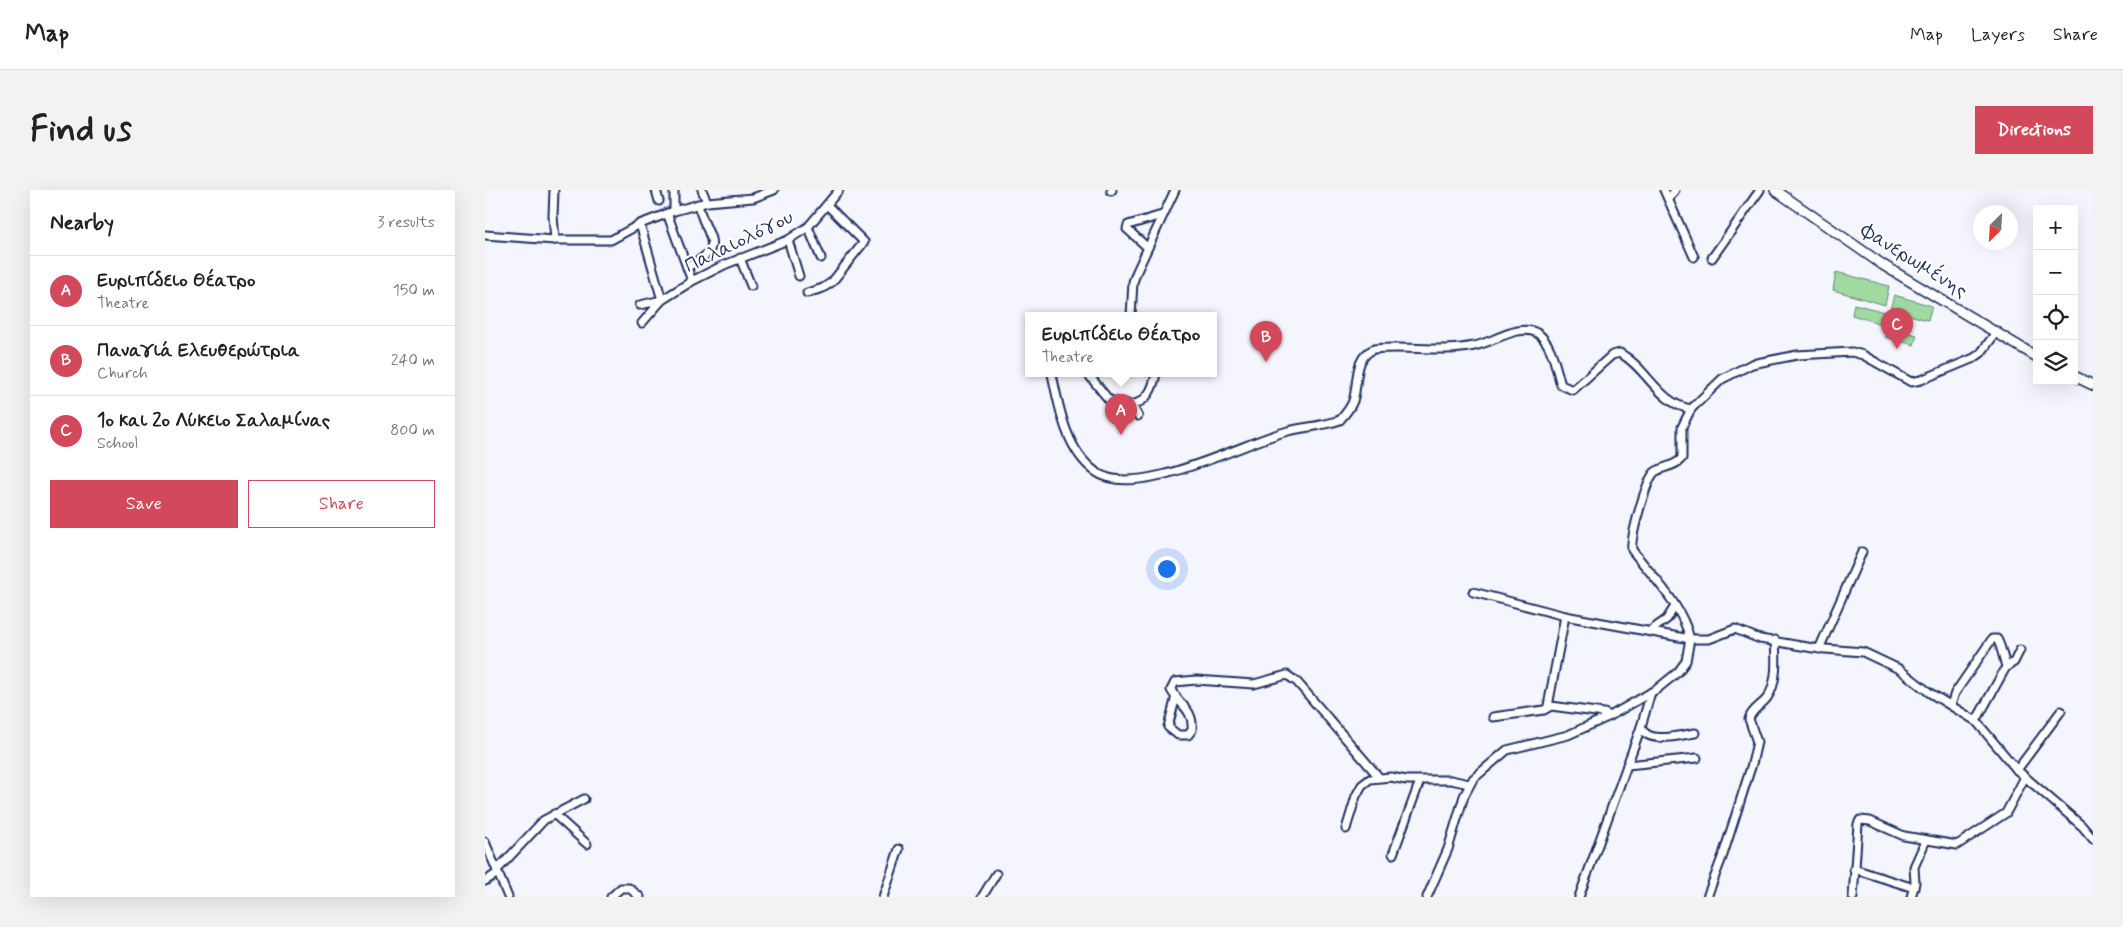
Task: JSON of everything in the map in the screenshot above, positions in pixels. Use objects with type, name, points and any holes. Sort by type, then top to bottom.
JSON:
[{"type":"main road","name":"Φανερωμένης","points":[[1775,190],[1883,265],[1997,331],[2033,354]]},
{"type":"main road","points":[[2078,378],[2093,385]]},
{"type":"street","points":[[554,190],[553,216],[555,240]]},
{"type":"street","points":[[656,190],[659,201]]},
{"type":"street","points":[[674,190],[671,212],[692,281]]},
{"type":"street","points":[[702,190],[707,202]]},
{"type":"street","points":[[485,235],[555,240],[611,240],[640,224],[671,212],[707,202],[753,198],[774,190]]},
{"type":"street","name":"Παλαιολόγου","points":[[640,305],[662,300],[692,281],[740,258],[789,240],[807,227],[828,206],[839,190]]},
{"type":"street","points":[[1131,312],[1133,282],[1162,214],[1175,190]]},
{"type":"street","points":[[1664,190],[1694,257]]},
{"type":"street","points":[[1669,200],[1675,190]]},
{"type":"street","points":[[1712,258],[1760,190]]},
{"type":"street","points":[[687,267],[705,257],[711,246],[711,236],[698,204]]},
{"type":"street","points":[[807,293],[823,288],[832,282],[864,242],[828,206]]},
{"type":"street","points":[[1147,247],[1127,229],[1128,225],[1162,214]]},
{"type":"street","points":[[640,224],[662,300],[642,323]]},
{"type":"street","points":[[807,227],[821,258]]},
{"type":"street","points":[[789,240],[799,276]]},
{"type":"street","points":[[740,258],[751,286]]},
{"type":"street","points":[[1427,897],[1448,849],[1469,784],[1507,750],[1568,735],[1610,716],[1651,692],[1679,672],[1688,655],[1690,639],[1686,625],[1675,606],[1633,550],[1632,538],[1652,476],[1660,469],[1677,464],[1682,458],[1682,427],[1691,409],[1730,373],[1752,364],[1797,355],[1843,351],[1858,353],[1903,379],[1916,382],[1974,358],[1981,353],[1997,331]]},
{"type":"street","points":[[1053,377],[1065,426],[1075,447],[1096,472],[1119,480],[1140,479],[1176,470],[1287,431],[1339,420],[1352,402],[1362,356],[1374,349],[1450,350],[1475,346],[1517,332],[1535,332],[1542,336],[1548,346],[1561,385],[1564,388],[1573,390],[1612,354],[1620,353],[1637,366],[1673,404],[1691,409]]},
{"type":"street","points":[[1090,377],[1109,400],[1132,405],[1142,402],[1147,397],[1155,377]]},
{"type":"street","points":[[1132,405],[1138,416]]},
{"type":"street","points":[[1819,649],[1862,552]]},
{"type":"street","points":[[1473,592],[1565,616],[1690,639],[1709,639],[1735,628],[1755,638],[1819,649],[1854,650],[1871,655],[1909,675],[1930,692],[1976,721],[2017,770],[2082,826],[2093,840]]},
{"type":"street","points":[[1650,631],[1667,619],[1675,606]]},
{"type":"street","points":[[1493,717],[1544,710],[1548,706],[1565,616]]},
{"type":"street","points":[[1951,705],[1961,683],[1992,639],[1997,639],[2000,643],[1999,649],[2006,668]]},
{"type":"street","points":[[1707,897],[1723,855],[1752,764],[1757,742],[1749,719],[1753,711],[1769,694],[1776,667],[1775,640]]},
{"type":"street","points":[[1976,721],[2006,668],[2014,662],[2021,650]]},
{"type":"street","points":[[1176,696],[1168,720],[1168,727],[1178,734],[1188,735],[1193,730],[1192,718],[1189,710],[1171,690],[1175,682],[1196,680],[1253,684],[1287,675],[1297,682],[1378,776]]},
{"type":"street","points":[[1579,897],[1641,727],[1651,692]]},
{"type":"street","points":[[1548,706],[1604,713],[1610,716]]},
{"type":"street","points":[[2017,770],[2061,711]]},
{"type":"street","points":[[1641,727],[1646,734],[1661,738],[1695,733]]},
{"type":"street","points":[[1627,766],[1697,758]]},
{"type":"street","points":[[1345,829],[1361,785],[1378,776],[1420,781],[1451,780],[1469,784]]},
{"type":"street","points":[[1853,897],[1858,824],[1863,819],[1904,836],[1949,845],[1961,843],[2006,813],[2025,777]]},
{"type":"street","points":[[1393,854],[1420,781]]},
{"type":"street","points":[[485,881],[497,871],[535,828],[554,814],[583,799]]},
{"type":"street","points":[[554,814],[587,844]]},
{"type":"street","points":[[1911,897],[1914,888],[1914,867],[1926,840]]},
{"type":"street","points":[[485,842],[508,897]]},
{"type":"street","points":[[883,897],[899,848]]},
{"type":"street","points":[[1854,869],[1914,888]]},
{"type":"street","points":[[982,897],[996,874]]},
{"type":"street","points":[[611,897],[621,888],[629,888],[640,897]]},
{"type":"green space","points":[[1836,272],[1889,286],[1885,305],[1833,290]]},
{"type":"green space","points":[[1894,295],[1932,306],[1928,320],[1890,310]]},
{"type":"green space","points":[[1854,304],[1884,312],[1881,324],[1852,315]]},
{"type":"green space","points":[[1887,327],[1917,335],[1914,345],[1885,337]]},
{"type":"place","name":"1ο και 2ο Λύκειο Σαλαμίνας","points":[[1897,349]]},
{"type":"place","name":"Παναγιά Ελευθερώτρια","points":[[1266,362]]},
{"type":"place","name":"Ευριπίδειο Θέατρο","points":[[1121,435]]}]
